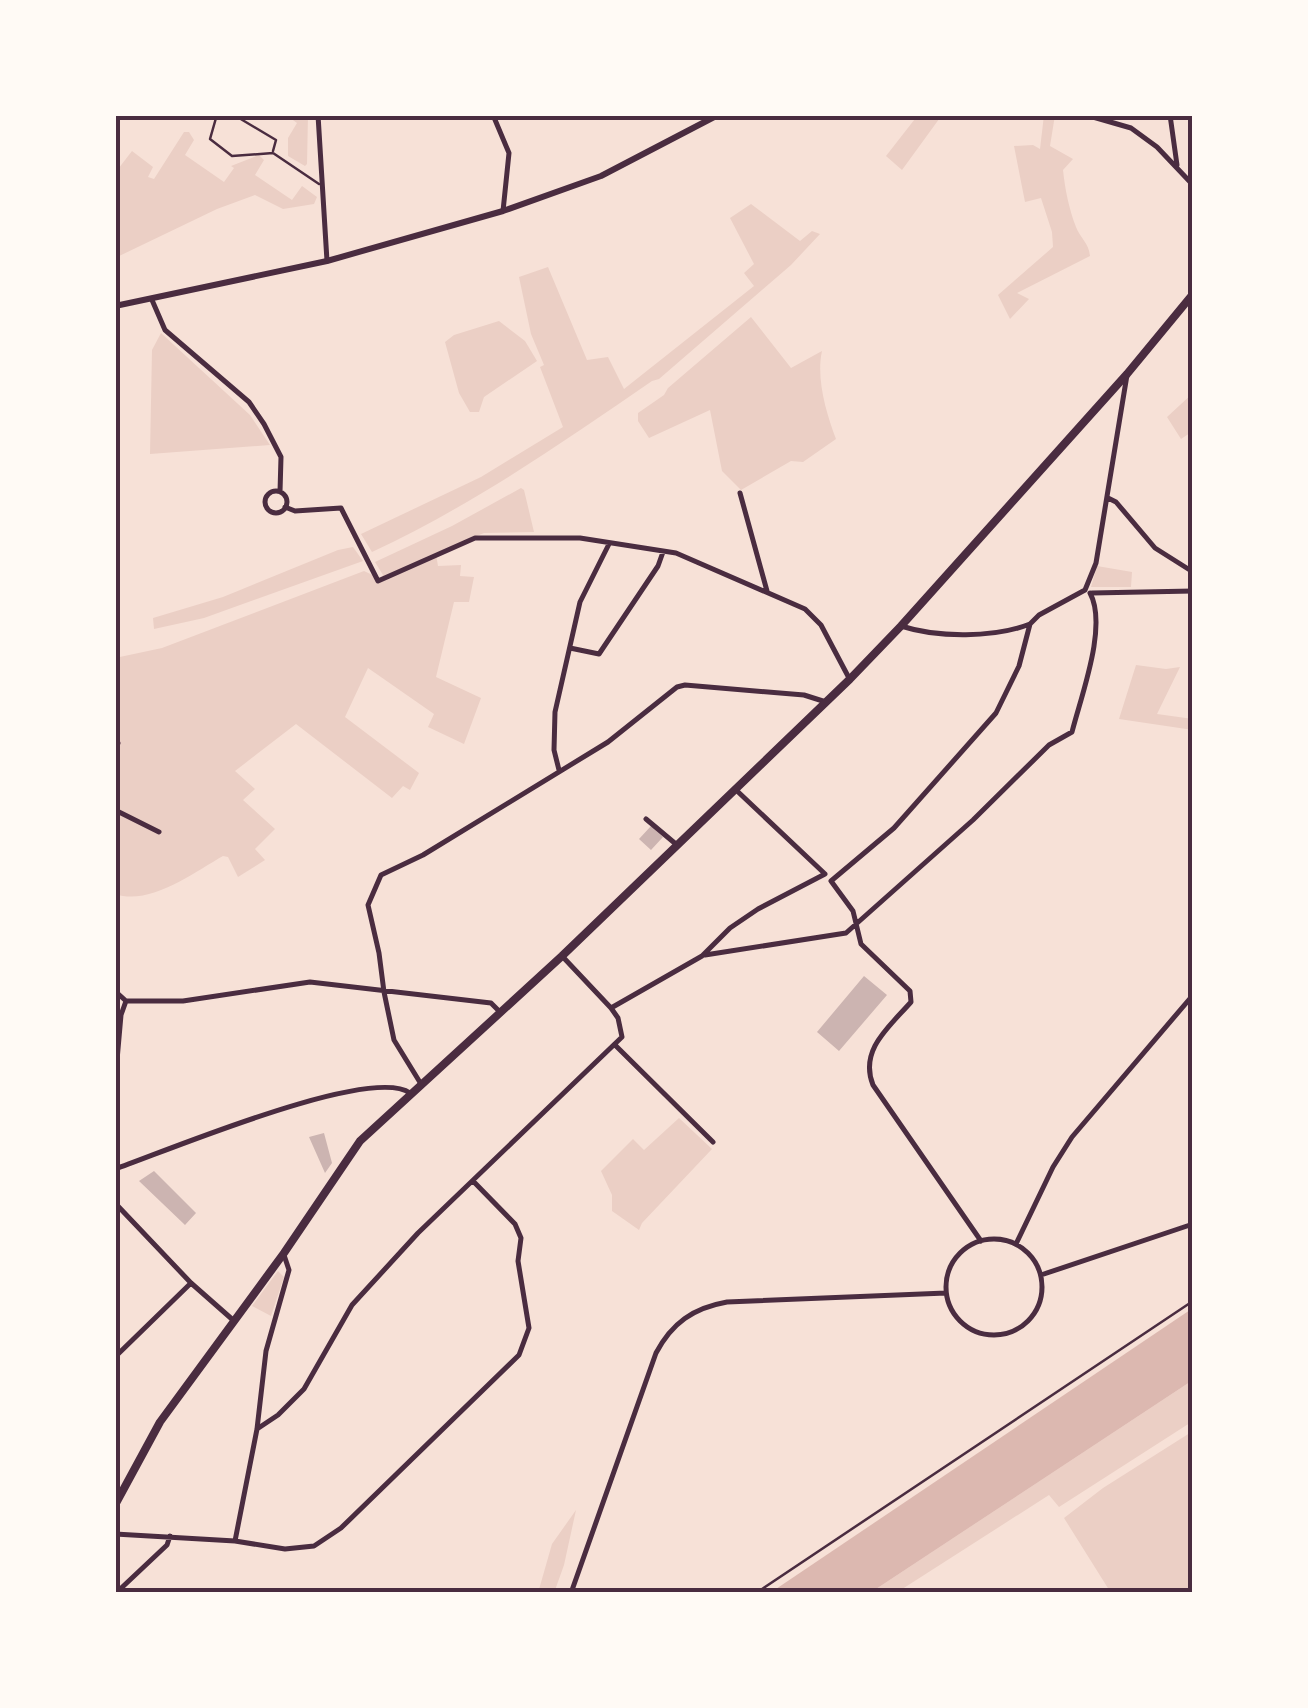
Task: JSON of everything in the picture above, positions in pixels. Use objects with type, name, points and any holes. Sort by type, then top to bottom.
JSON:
[{"type":"main road","points":[[115,1505],[160,1422],[284,1254],[360,1140],[562,956],[850,678],[1127,374],[1193,294]]},
{"type":"street","points":[[318,115],[327,261]]},
{"type":"street","points":[[493,115],[509,153],[503,211]]},
{"type":"street","points":[[115,306],[327,261],[503,211],[600,176],[718,115]]},
{"type":"street","points":[[1086,115],[1130,128],[1157,147],[1193,184]]},
{"type":"street","points":[[1170,115],[1178,168]]},
{"type":"street","points":[[152,300],[165,330],[249,402],[264,424],[281,458],[280,492],[286,499],[285,507]]},
{"type":"street","points":[[702,956],[846,933],[1049,744],[1072,732],[1096,636],[1096,604],[1088,592],[1108,498],[1127,374]]},
{"type":"street","points":[[280,492],[270,493],[266,506],[274,512],[285,507]]},
{"type":"street","points":[[740,493],[767,591]]},
{"type":"street","points":[[1108,498],[1116,502],[1155,548],[1193,572]]},
{"type":"street","points":[[285,507],[295,512],[341,508],[378,582],[475,538],[574,538],[696,560],[805,609],[821,625],[850,678]]},
{"type":"street","points":[[559,770],[554,750],[555,712],[580,602],[610,543]]},
{"type":"street","points":[[570,648],[600,654],[664,552]]},
{"type":"street","points":[[831,881],[894,828],[996,712],[1019,666],[1030,624],[1038,615],[1088,592],[1193,591]]},
{"type":"street","points":[[901,626],[922,632],[957,633],[1012,631],[1030,624]]},
{"type":"street","points":[[421,1084],[394,1040],[384,992],[368,906],[371,891],[381,876],[424,855],[608,742],[677,686],[804,695],[826,702]]},
{"type":"street","points":[[115,739],[115,751]]},
{"type":"street","points":[[735,789],[831,881],[858,924],[861,944],[910,991],[910,1002],[868,1056],[868,1068],[873,1085],[980,1241]]},
{"type":"street","points":[[115,810],[159,832]]},
{"type":"street","points":[[646,818],[677,845]]},
{"type":"street","points":[[611,1008],[702,956],[730,928],[758,909],[824,874]]},
{"type":"street","points":[[258,1429],[304,1389],[352,1305],[418,1233],[622,1037],[611,1008],[562,956]]},
{"type":"street","points":[[115,991],[126,1000],[183,1001],[310,982],[491,1003],[500,1013]]},
{"type":"street","points":[[1016,1244],[1052,1167],[1072,1137],[1193,995]]},
{"type":"street","points":[[115,1083],[120,1015],[126,1000]]},
{"type":"street","points":[[615,1045],[713,1142]]},
{"type":"street","points":[[115,1169],[324,1096],[385,1085],[410,1093]]},
{"type":"street","points":[[115,1534],[235,1541],[285,1549],[314,1546],[341,1528],[519,1355],[528,1328],[518,1261],[520,1238],[515,1224],[473,1181]]},
{"type":"street","points":[[115,1202],[191,1283],[235,1322]]},
{"type":"street","points":[[1041,1275],[1193,1224]]},
{"type":"street","points":[[998,1239],[1016,1244],[1030,1256],[1041,1275],[1042,1291],[1036,1310],[1028,1322],[1004,1335],[977,1333],[954,1314],[946,1292],[950,1266],[965,1249],[980,1241],[998,1239]]},
{"type":"street","points":[[235,1541],[258,1429],[266,1351],[289,1270],[284,1254]]},
{"type":"street","points":[[115,1357],[191,1283]]},
{"type":"street","points":[[571,1593],[656,1353],[678,1322],[695,1310],[727,1302],[946,1292]]},
{"type":"street","points":[[116,1593],[167,1546],[170,1536]]},
{"type":"lane","points":[[222,115],[216,118],[210,139],[232,156],[273,152],[323,187]]},
{"type":"lane","points":[[234,115],[276,140],[273,152]]},
{"type":"path","points":[[756,1593],[1193,1300]]},
{"type":"shaded area","points":[[286,115],[308,115],[305,166],[288,156],[288,138],[297,123]]},
{"type":"shaded area","points":[[918,115],[942,115],[902,170],[886,156]]},
{"type":"shaded area","points":[[1044,115],[1055,115],[1050,146],[1073,159],[1063,170],[1066,192],[1090,256],[1017,293],[1029,299],[1010,319],[998,295],[1053,247],[1041,198],[1025,202],[1014,146],[1033,145],[1040,149]]},
{"type":"shaded area","points":[[184,132],[189,132],[194,140],[185,155],[224,182],[234,168],[231,166],[259,155],[264,160],[255,175],[292,200],[302,186],[317,197],[314,204],[283,209],[255,195],[115,258],[115,173],[132,151],[153,167],[148,177],[154,179]]},
{"type":"shaded area","points":[[751,204],[800,241],[812,231],[820,234],[791,265],[659,379],[480,494],[372,552],[361,534],[481,477],[563,427],[540,367],[544,365],[531,334],[519,277],[548,267],[587,360],[608,357],[624,389],[754,286],[744,273],[754,264],[730,218]]},
{"type":"shaded area","points":[[751,317],[791,368],[822,351],[821,384],[836,439],[803,462],[791,461],[741,490],[722,471],[710,410],[649,438],[638,421],[638,413],[664,395]]},
{"type":"shaded area","points":[[499,321],[525,341],[537,361],[484,397],[479,412],[470,412],[459,393],[445,342],[454,335]]},
{"type":"shaded area","points":[[161,333],[250,415],[270,445],[150,454],[152,350]]},
{"type":"shaded area","points":[[1193,393],[1193,431],[1181,439],[1167,417]]},
{"type":"shaded area","points":[[521,488],[534,532],[484,533],[421,559],[436,554],[438,566],[461,565],[460,576],[474,577],[469,602],[454,602],[436,677],[481,698],[464,744],[428,727],[434,714],[368,668],[345,717],[419,773],[410,790],[403,786],[392,798],[296,724],[235,771],[255,789],[243,800],[275,829],[255,849],[265,860],[238,877],[228,857],[223,856],[157,892],[128,897],[115,894],[115,658],[162,648],[364,571],[381,579],[383,575],[375,562]]},
{"type":"shaded area","points":[[353,547],[363,561],[204,618],[154,629],[153,618],[223,597]]},
{"type":"shaded area","points":[[1097,566],[1132,572],[1131,587],[1091,587]]},
{"type":"shaded area","points":[[1136,665],[1180,667],[1157,714],[1193,719],[1193,730],[1119,719]]},
{"type":"shaded area","points":[[679,1118],[712,1149],[639,1230],[612,1211],[612,1195],[601,1171],[633,1139],[644,1150]]},
{"type":"shaded area","points":[[278,1271],[284,1277],[271,1316],[252,1306]]},
{"type":"shaded area","points":[[1193,1308],[1193,1380],[870,1593],[770,1593]]},
{"type":"shaded area","points":[[1193,1380],[1193,1421],[1059,1507],[1049,1495],[896,1593],[870,1593]]},
{"type":"shaded area","points":[[1193,1431],[1193,1593],[1111,1593],[1064,1518],[1103,1488]]},
{"type":"shaded area","points":[[576,1510],[554,1593],[538,1593],[552,1544]]},
{"type":"building","points":[[651,826],[663,837],[651,850],[639,839]]},
{"type":"building","points":[[864,976],[887,995],[839,1051],[817,1032]]},
{"type":"building","points":[[324,1133],[332,1163],[325,1173],[309,1137]]},
{"type":"building","points":[[154,1171],[196,1213],[185,1225],[139,1181]]}]
